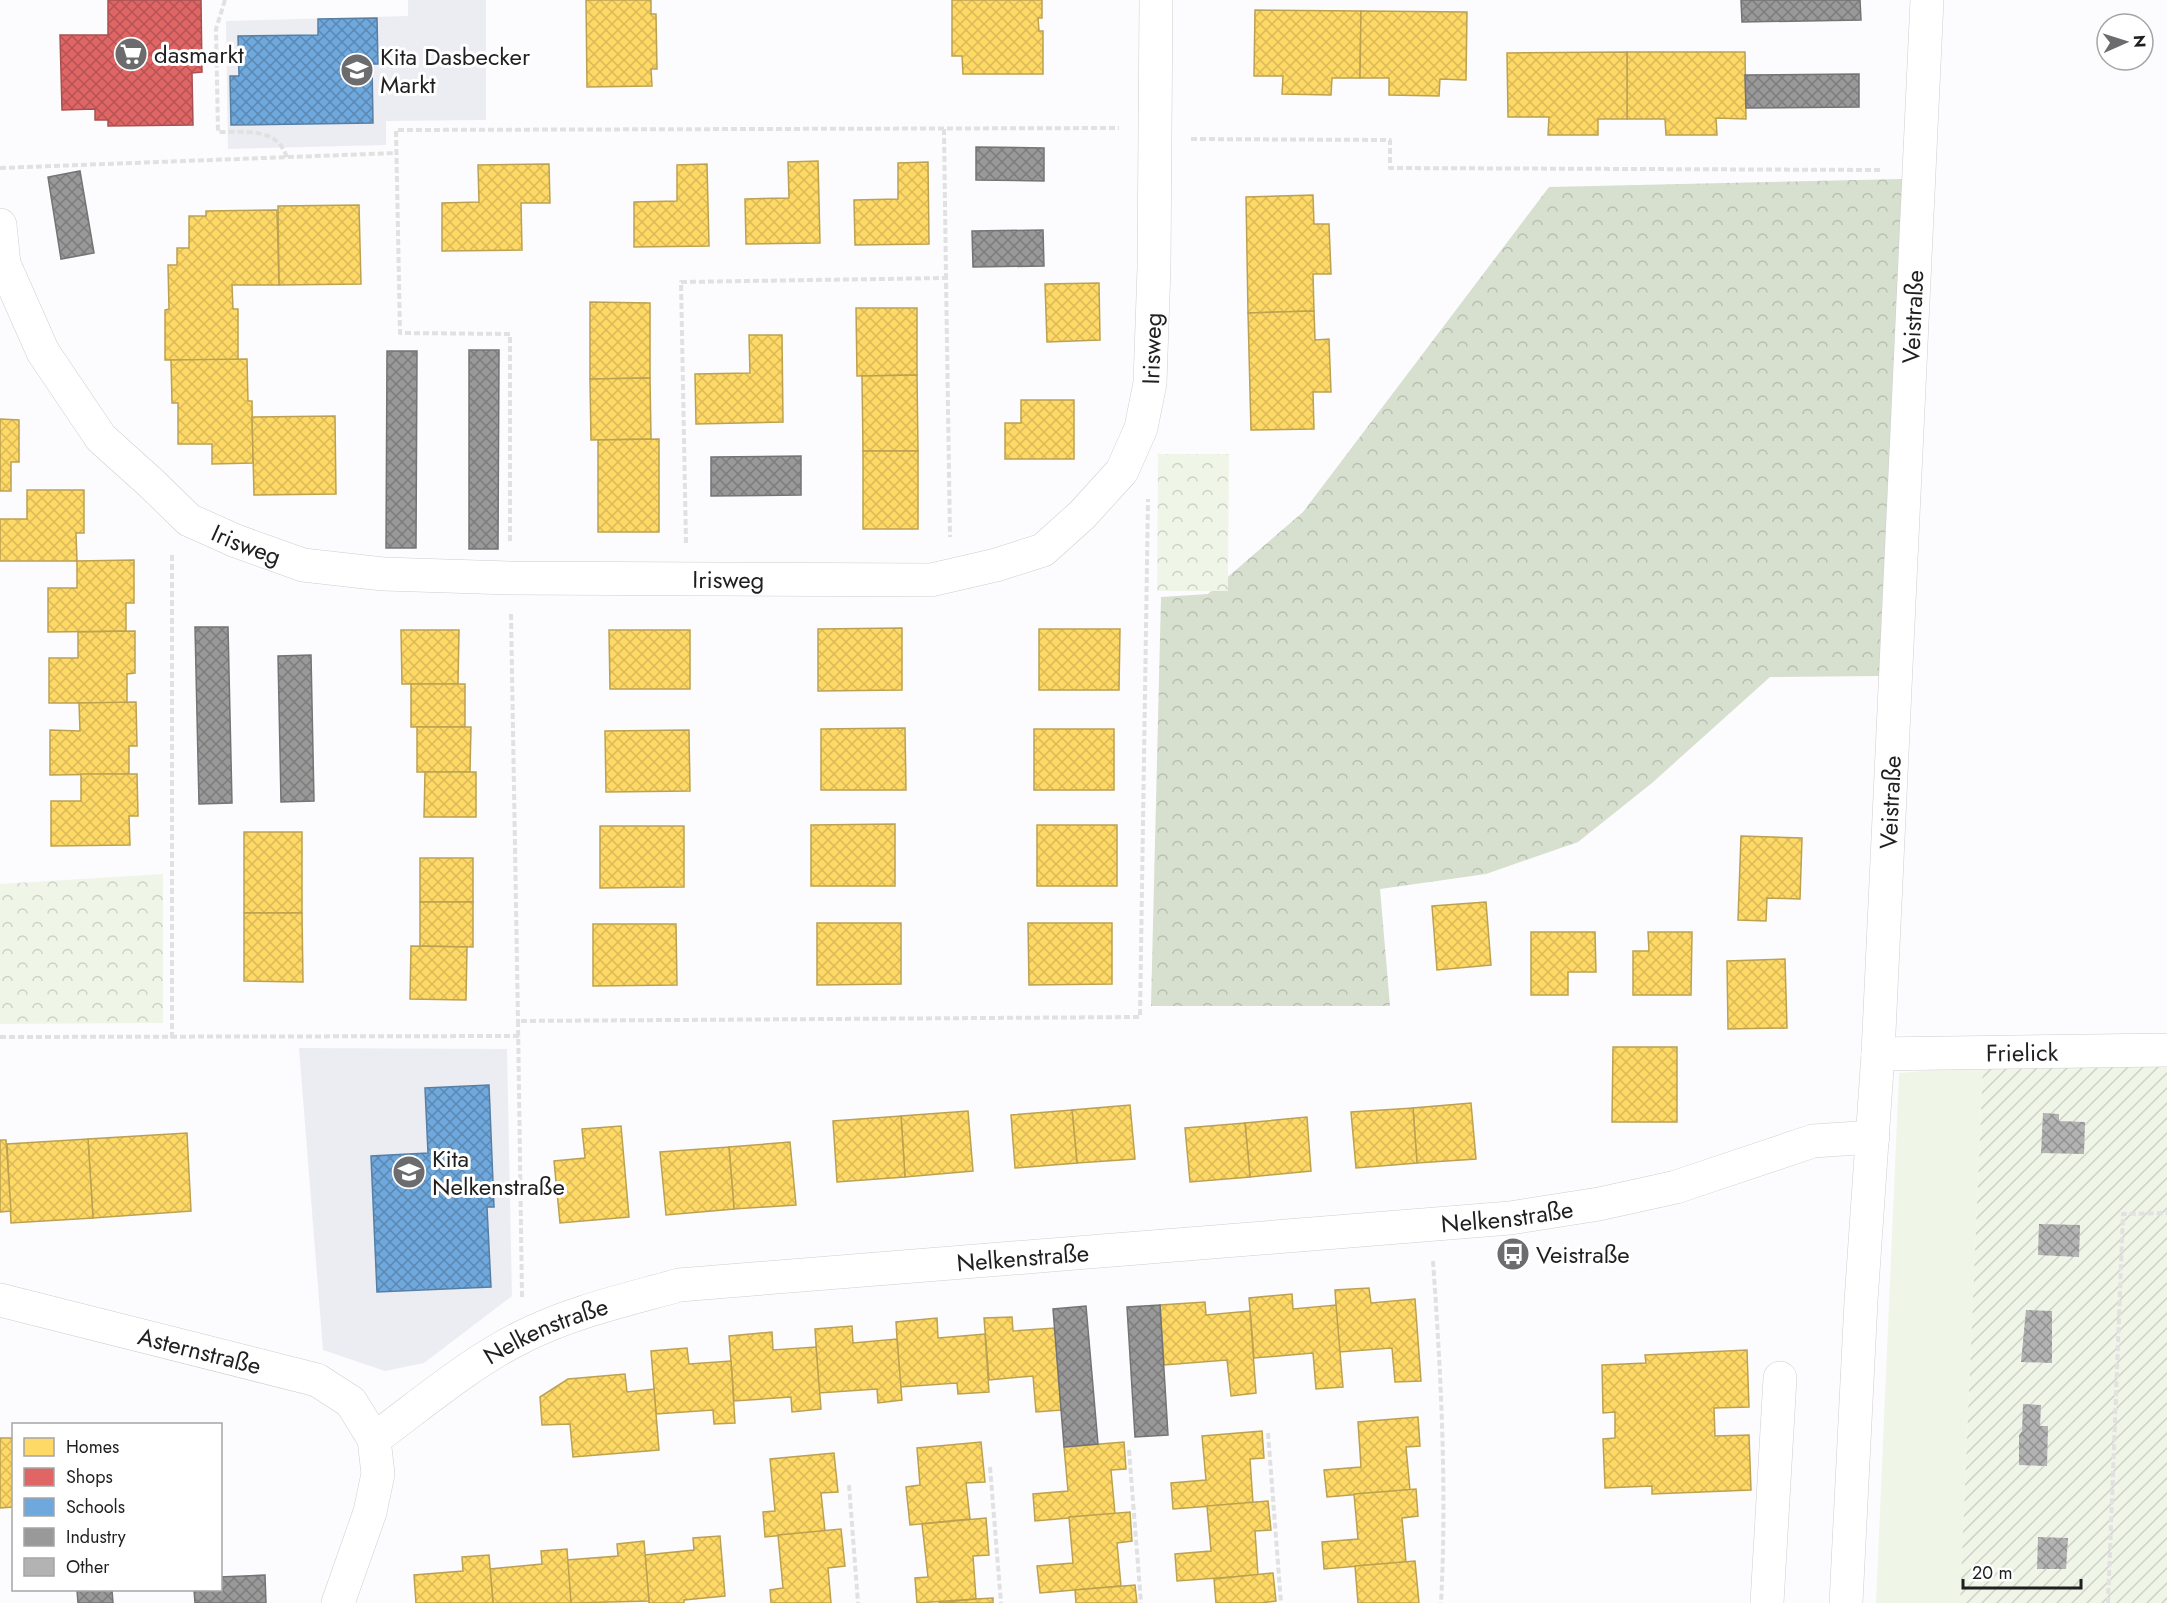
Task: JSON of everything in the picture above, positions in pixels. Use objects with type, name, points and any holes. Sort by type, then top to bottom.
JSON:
[{"type":"street","name":"Irisweg","points":[[0,225],[4,264],[43,352],[101,438],[189,520],[236,541],[303,565],[383,574],[510,578],[687,579],[931,580],[951,577],[1043,550],[1082,515],[1122,471],[1141,428],[1150,383],[1154,267],[1156,0]]},
{"type":"street","name":"Veistraße","points":[[1846,1603],[1861,1301],[1878,1054],[1927,0]]},
{"type":"street","name":"Frielick","points":[[1878,1054],[2167,1050]]},
{"type":"street","name":"Nelkenstraße","points":[[374,1439],[473,1365],[522,1336],[592,1309],[679,1285],[1510,1218],[1599,1204],[1676,1187],[1813,1141],[1873,1137]]},
{"type":"street","name":"Asternstraße","points":[[0,1300],[317,1380],[351,1402],[374,1439]]},
{"type":"street","points":[[1767,1603],[1780,1378]]},
{"type":"street","points":[[338,1603],[372,1503],[378,1474],[374,1439]]},
{"type":"path","points":[[225,0],[216,28],[218,132],[255,132],[274,137],[284,147],[287,158]]},
{"type":"path","points":[[944,129],[951,577]]},
{"type":"path","points":[[522,1336],[519,1021],[510,578],[510,334],[400,333],[396,130],[944,129],[1154,133],[1390,141],[1390,168],[1919,170]]},
{"type":"path","points":[[0,168],[396,153]]},
{"type":"path","points":[[687,579],[681,282],[946,278]]},
{"type":"path","points":[[519,1021],[1140,1017],[1148,498],[1122,471]]},
{"type":"path","points":[[172,1038],[171,554],[189,520]]},
{"type":"path","points":[[0,1037],[519,1036]]},
{"type":"path","points":[[2108,1603],[2123,1214],[2167,1213]]},
{"type":"path","points":[[1430,1224],[1440,1389],[1444,1546],[1441,1603]]},
{"type":"path","points":[[1268,1433],[1281,1603]]},
{"type":"path","points":[[1130,1450],[1141,1603]]},
{"type":"path","points":[[990,1467],[1001,1603]]},
{"type":"path","points":[[849,1485],[858,1603]]},
{"type":"shaded area","name":"Kita Dasbecker Markt","points":[[408,0],[486,0],[486,120],[386,121],[386,145],[228,149],[226,21],[408,16]]},
{"type":"shaded area","name":"Kita Nelkenstraße","points":[[299,1048],[507,1049],[512,1296],[424,1363],[385,1371],[323,1350]]},
{"type":"green space","points":[[1903,179],[1879,676],[1770,677],[1652,783],[1578,842],[1486,874],[1380,889],[1390,1006],[1151,1006],[1161,597],[1208,594],[1303,512],[1549,187]]},
{"type":"green space","points":[[1158,454],[1229,454],[1228,591],[1157,591]]},
{"type":"green space","points":[[163,874],[163,1023],[0,1024],[0,884]]},
{"type":"green space","points":[[2167,1063],[2167,1603],[1960,1603],[1983,1066]]},
{"type":"green space","points":[[1983,1066],[1960,1603],[1876,1603],[1899,1073]]},
{"type":"building: Homes","points":[[586,0],[651,0],[651,14],[656,14],[657,69],[651,69],[652,86],[587,87]]},
{"type":"building: Homes","points":[[952,0],[1042,0],[1042,18],[1038,18],[1039,31],[1043,31],[1043,74],[963,74],[962,56],[952,56]]},
{"type":"building: Homes","points":[[1255,10],[1361,11],[1360,78],[1332,78],[1331,95],[1282,94],[1283,76],[1254,76]]},
{"type":"building: Homes","points":[[1361,11],[1467,12],[1466,80],[1440,79],[1439,96],[1389,95],[1389,78],[1360,78]]},
{"type":"building: Homes","points":[[1627,52],[1745,52],[1746,119],[1716,118],[1717,135],[1666,135],[1665,119],[1627,119]]},
{"type":"building: Homes","points":[[1627,52],[1627,119],[1598,119],[1598,135],[1548,135],[1549,117],[1508,117],[1507,53]]},
{"type":"building: Homes","points":[[818,161],[820,243],[746,244],[745,199],[789,198],[788,162]]},
{"type":"building: Homes","points":[[928,162],[929,244],[855,245],[854,200],[898,199],[898,163]]},
{"type":"building: Homes","points":[[549,164],[550,203],[521,203],[522,250],[442,251],[442,203],[479,202],[478,165]]},
{"type":"building: Homes","points":[[707,164],[709,246],[634,247],[634,202],[677,201],[677,165]]},
{"type":"building: Homes","points":[[1313,195],[1314,224],[1329,224],[1331,274],[1313,274],[1314,311],[1248,313],[1246,197]]},
{"type":"building: Homes","points":[[359,205],[361,284],[279,285],[278,206]]},
{"type":"building: Homes","points":[[277,210],[279,285],[232,285],[233,309],[238,309],[238,360],[165,360],[165,310],[169,309],[168,265],[177,265],[177,248],[189,248],[189,216],[206,216],[206,211]]},
{"type":"building: Homes","points":[[1099,283],[1100,340],[1047,342],[1045,284]]},
{"type":"building: Homes","points":[[590,302],[650,303],[650,378],[590,379]]},
{"type":"building: Homes","points":[[856,308],[917,308],[917,375],[857,376]]},
{"type":"building: Homes","points":[[1314,311],[1315,340],[1329,339],[1331,392],[1313,392],[1314,429],[1251,430],[1248,313]]},
{"type":"building: Homes","points":[[749,335],[782,335],[783,422],[696,424],[695,374],[750,373]]},
{"type":"building: Homes","points":[[247,359],[248,401],[252,401],[253,463],[212,464],[212,444],[178,444],[178,403],[172,403],[171,360]]},
{"type":"building: Homes","points":[[917,375],[918,451],[863,451],[862,376]]},
{"type":"building: Homes","points":[[650,378],[651,439],[591,440],[590,379]]},
{"type":"building: Homes","points":[[1021,400],[1074,400],[1074,459],[1005,459],[1005,423],[1021,423]]},
{"type":"building: Homes","points":[[335,416],[336,494],[254,495],[252,417]]},
{"type":"building: Homes","points":[[0,419],[19,420],[19,462],[11,462],[11,491],[0,491]]},
{"type":"building: Homes","points":[[659,439],[659,532],[598,532],[598,440]]},
{"type":"building: Homes","points":[[863,451],[918,451],[918,529],[863,529]]},
{"type":"building: Homes","points":[[27,490],[84,490],[84,533],[76,533],[77,561],[0,561],[0,519],[27,519]]},
{"type":"building: Homes","points":[[134,560],[134,603],[126,603],[126,631],[48,632],[48,588],[77,588],[77,561]]},
{"type":"building: Homes","points":[[902,628],[902,690],[818,691],[818,629]]},
{"type":"building: Homes","points":[[1039,629],[1120,629],[1119,690],[1039,690]]},
{"type":"building: Homes","points":[[401,630],[459,630],[458,684],[402,684]]},
{"type":"building: Homes","points":[[609,630],[690,630],[690,689],[610,689]]},
{"type":"building: Homes","points":[[135,631],[135,673],[127,674],[127,703],[49,703],[49,658],[78,658],[78,632]]},
{"type":"building: Homes","points":[[411,684],[465,684],[465,727],[411,727]]},
{"type":"building: Homes","points":[[136,702],[137,746],[129,746],[129,774],[50,775],[50,730],[80,731],[79,703]]},
{"type":"building: Homes","points":[[417,727],[471,727],[470,772],[417,772]]},
{"type":"building: Homes","points":[[905,728],[906,790],[821,790],[821,729]]},
{"type":"building: Homes","points":[[1034,729],[1114,729],[1114,790],[1034,790]]},
{"type":"building: Homes","points":[[689,730],[690,791],[606,792],[605,731]]},
{"type":"building: Homes","points":[[425,772],[476,772],[476,817],[424,817]]},
{"type":"building: Homes","points":[[81,774],[137,774],[138,816],[129,816],[130,845],[51,846],[51,801],[81,801]]},
{"type":"building: Homes","points":[[895,824],[895,886],[811,886],[811,825]]},
{"type":"building: Homes","points":[[1037,825],[1117,825],[1117,886],[1037,886]]},
{"type":"building: Homes","points":[[600,826],[684,826],[684,887],[600,888]]},
{"type":"building: Homes","points":[[244,832],[302,832],[302,913],[244,913]]},
{"type":"building: Homes","points":[[1741,836],[1802,838],[1800,899],[1767,898],[1766,921],[1738,920]]},
{"type":"building: Homes","points":[[420,858],[473,858],[473,902],[420,902]]},
{"type":"building: Homes","points":[[420,902],[473,902],[473,947],[420,946]]},
{"type":"building: Homes","points":[[1486,902],[1491,965],[1437,970],[1432,906]]},
{"type":"building: Homes","points":[[244,913],[302,913],[303,982],[244,981]]},
{"type":"building: Homes","points":[[817,923],[901,923],[901,984],[817,985]]},
{"type":"building: Homes","points":[[1028,923],[1112,923],[1112,984],[1029,985]]},
{"type":"building: Homes","points":[[593,924],[676,924],[677,985],[593,986]]},
{"type":"building: Homes","points":[[1531,932],[1595,932],[1596,972],[1568,972],[1568,995],[1531,995]]},
{"type":"building: Homes","points":[[1648,932],[1692,932],[1691,995],[1633,995],[1633,951],[1649,951]]},
{"type":"building: Homes","points":[[411,946],[467,947],[466,1000],[410,999]]},
{"type":"building: Homes","points":[[1785,959],[1787,1028],[1728,1029],[1727,961]]},
{"type":"building: Homes","points":[[1613,1047],[1677,1047],[1677,1122],[1612,1122]]},
{"type":"building: Homes","points":[[1471,1103],[1476,1159],[1417,1163],[1413,1108]]},
{"type":"building: Homes","points":[[1130,1105],[1135,1159],[1077,1163],[1072,1110]]},
{"type":"building: Homes","points":[[1413,1108],[1417,1163],[1356,1168],[1351,1112]]},
{"type":"building: Homes","points":[[1072,1110],[1077,1163],[1015,1168],[1011,1115]]},
{"type":"building: Homes","points":[[968,1111],[973,1171],[905,1177],[901,1116]]},
{"type":"building: Homes","points":[[901,1116],[905,1177],[837,1182],[833,1121]]},
{"type":"building: Homes","points":[[1307,1117],[1311,1171],[1250,1177],[1245,1123]]},
{"type":"building: Homes","points":[[1245,1123],[1250,1177],[1190,1182],[1185,1128]]},
{"type":"building: Homes","points":[[621,1126],[629,1217],[560,1223],[554,1161],[585,1158],[582,1129]]},
{"type":"building: Homes","points":[[187,1133],[191,1211],[93,1218],[88,1139]]},
{"type":"building: Homes","points":[[88,1139],[93,1218],[11,1223],[7,1144]]},
{"type":"building: Homes","points":[[0,1140],[6,1140],[11,1211],[0,1212]]},
{"type":"building: Homes","points":[[790,1142],[796,1205],[734,1209],[729,1147]]},
{"type":"building: Homes","points":[[729,1147],[734,1209],[666,1215],[660,1152]]},
{"type":"building: Homes","points":[[1369,1288],[1371,1303],[1415,1299],[1421,1381],[1395,1382],[1392,1348],[1339,1352],[1335,1290]]},
{"type":"building: Homes","points":[[1292,1294],[1293,1309],[1336,1305],[1343,1387],[1316,1389],[1313,1353],[1254,1358],[1249,1298]]},
{"type":"building: Homes","points":[[1205,1302],[1206,1315],[1250,1311],[1256,1393],[1231,1396],[1227,1360],[1164,1365],[1160,1305]]},
{"type":"building: Homes","points":[[1012,1317],[1013,1331],[1055,1328],[1061,1410],[1036,1412],[1033,1376],[989,1380],[984,1318]]},
{"type":"building: Homes","points":[[937,1318],[938,1338],[985,1334],[989,1392],[958,1394],[957,1383],[900,1387],[896,1322]]},
{"type":"building: Homes","points":[[852,1326],[853,1343],[897,1339],[902,1400],[878,1403],[877,1389],[819,1393],[815,1329]]},
{"type":"building: Homes","points":[[772,1332],[773,1350],[816,1347],[821,1409],[792,1412],[791,1397],[734,1401],[729,1336]]},
{"type":"building: Homes","points":[[687,1348],[689,1364],[731,1361],[735,1423],[714,1424],[713,1410],[656,1414],[651,1351]]},
{"type":"building: Homes","points":[[1747,1350],[1749,1407],[1714,1408],[1715,1436],[1749,1435],[1751,1490],[1652,1494],[1652,1486],[1605,1488],[1603,1439],[1615,1438],[1615,1412],[1603,1413],[1602,1365],[1646,1363],[1645,1355]]},
{"type":"building: Homes","points":[[625,1374],[627,1392],[654,1389],[659,1450],[573,1457],[570,1424],[542,1425],[540,1397],[568,1379]]},
{"type":"building: Homes","points":[[1418,1417],[1420,1446],[1406,1447],[1410,1490],[1327,1497],[1324,1470],[1361,1467],[1358,1422]]},
{"type":"building: Homes","points":[[1262,1431],[1264,1458],[1250,1459],[1253,1503],[1173,1509],[1171,1483],[1206,1480],[1202,1436]]},
{"type":"building: Homes","points":[[0,1438],[12,1438],[12,1507],[0,1508]]},
{"type":"building: Homes","points":[[981,1442],[985,1482],[966,1483],[970,1519],[910,1525],[906,1487],[920,1485],[917,1448]]},
{"type":"building: Homes","points":[[1124,1442],[1126,1469],[1111,1470],[1115,1514],[1035,1521],[1033,1494],[1068,1491],[1064,1447]]},
{"type":"building: Homes","points":[[834,1453],[838,1492],[821,1493],[825,1531],[765,1537],[763,1512],[775,1511],[770,1459]]},
{"type":"building: Homes","points":[[1416,1489],[1418,1516],[1402,1518],[1406,1562],[1324,1569],[1322,1542],[1358,1539],[1354,1494]]},
{"type":"building: Homes","points":[[1268,1501],[1271,1530],[1255,1531],[1258,1575],[1177,1581],[1175,1554],[1211,1551],[1207,1506]]},
{"type":"building: Homes","points":[[1130,1512],[1132,1541],[1117,1543],[1121,1586],[1040,1593],[1037,1566],[1073,1563],[1069,1517]]},
{"type":"building: Homes","points":[[986,1518],[989,1555],[973,1556],[976,1599],[917,1603],[915,1578],[928,1577],[922,1524]]},
{"type":"building: Homes","points":[[841,1529],[845,1566],[828,1568],[831,1603],[771,1603],[770,1590],[783,1588],[778,1535]]},
{"type":"building: Homes","points":[[720,1536],[725,1596],[684,1600],[684,1603],[649,1603],[645,1555],[694,1550],[693,1538]]},
{"type":"building: Homes","points":[[644,1541],[649,1601],[571,1603],[567,1560],[618,1556],[617,1544]]},
{"type":"building: Homes","points":[[567,1549],[571,1603],[493,1603],[490,1569],[542,1564],[541,1551]]},
{"type":"building: Homes","points":[[489,1555],[493,1603],[416,1603],[414,1575],[463,1571],[462,1557]]},
{"type":"building: Homes","points":[[1415,1561],[1419,1603],[1358,1603],[1355,1566]]},
{"type":"building: Homes","points":[[1273,1573],[1276,1601],[1216,1603],[1214,1579]]},
{"type":"building: Homes","points":[[1135,1585],[1137,1603],[1076,1603],[1075,1590]]},
{"type":"building: Homes","points":[[993,1598],[993,1603],[938,1603],[976,1599]]},
{"type":"building: Shops","name":"dasmarkt","points":[[108,0],[201,0],[202,72],[192,73],[193,125],[108,126],[108,120],[95,120],[95,109],[62,110],[60,35],[108,35]]},
{"type":"building: Schools","points":[[377,18],[378,64],[372,64],[373,123],[231,125],[230,76],[239,76],[238,36],[318,35],[318,19]]},
{"type":"building: Schools","points":[[489,1085],[494,1207],[487,1207],[491,1287],[377,1292],[371,1156],[428,1153],[425,1088]]},
{"type":"building: Industry","points":[[1741,0],[1860,0],[1861,20],[1742,22]]},
{"type":"building: Industry","points":[[1859,74],[1859,107],[1746,108],[1745,75]]},
{"type":"building: Industry","points":[[976,147],[1044,148],[1044,181],[976,180]]},
{"type":"building: Industry","points":[[80,171],[94,253],[61,259],[48,177]]},
{"type":"building: Industry","points":[[1043,230],[1044,266],[973,267],[972,231]]},
{"type":"building: Industry","points":[[469,350],[499,350],[498,549],[469,549]]},
{"type":"building: Industry","points":[[387,351],[417,351],[416,548],[386,548]]},
{"type":"building: Industry","points":[[801,456],[801,495],[711,496],[711,457]]},
{"type":"building: Industry","points":[[195,627],[228,627],[232,803],[199,804]]},
{"type":"building: Industry","points":[[311,655],[314,801],[281,802],[278,656]]},
{"type":"building: Industry","points":[[1160,1305],[1168,1435],[1135,1437],[1127,1307]]},
{"type":"building: Industry","points":[[1086,1306],[1098,1444],[1064,1447],[1053,1309]]},
{"type":"building: Industry","points":[[265,1575],[266,1603],[195,1603],[194,1591],[222,1591],[222,1577]]},
{"type":"building: Industry","points":[[77,1591],[112,1591],[113,1603],[78,1603]]},
{"type":"building: Other","points":[[2043,1113],[2059,1114],[2059,1121],[2085,1122],[2084,1154],[2041,1153]]},
{"type":"building: Other","points":[[2039,1224],[2080,1225],[2079,1257],[2038,1255]]},
{"type":"building: Other","points":[[2026,1310],[2052,1311],[2052,1363],[2021,1362]]},
{"type":"building: Other","points":[[2023,1404],[2041,1405],[2040,1426],[2048,1426],[2047,1466],[2019,1465],[2019,1435],[2022,1431]]},
{"type":"building: Other","points":[[2038,1537],[2068,1538],[2066,1569],[2037,1569]]},
{"type":"place","name":"dasmarkt","points":[[131,54]]},
{"type":"place","name":"Kita Dasbecker Markt","points":[[357,70]]},
{"type":"place","name":"Kita Nelkenstraße","points":[[409,1172]]},
{"type":"place","name":"Veistraße","points":[[1513,1254]]}]
